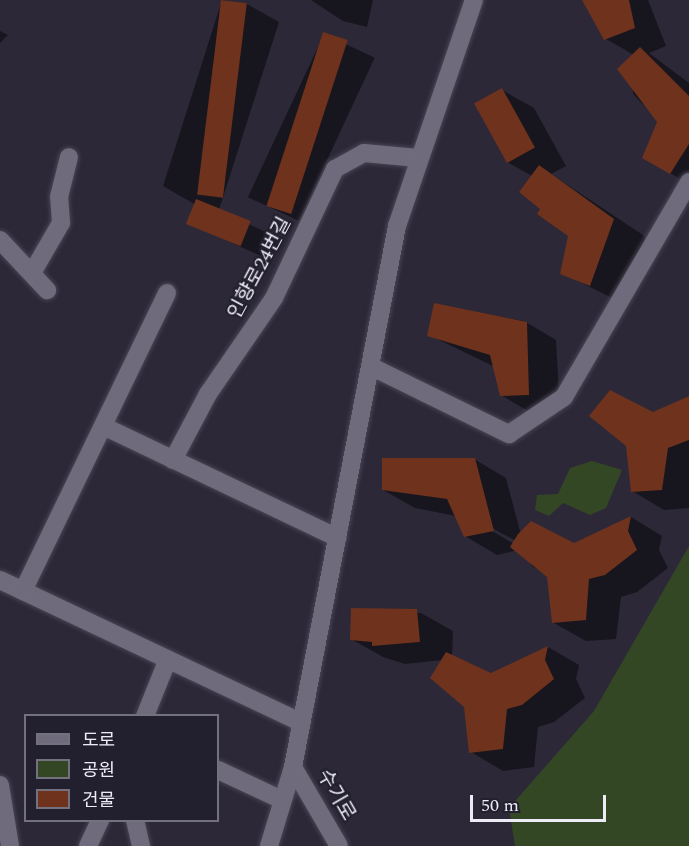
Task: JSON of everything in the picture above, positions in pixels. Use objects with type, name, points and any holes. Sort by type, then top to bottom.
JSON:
[{"type":"street","points":[[269,846],[280,799],[293,767],[372,367],[388,268],[418,158],[474,0]]},
{"type":"street","name":"인향로24번길","points":[[173,460],[208,394],[274,298],[335,169],[364,153],[418,158]]},
{"type":"street","points":[[32,273],[61,223],[59,197],[69,157]]},
{"type":"street","points":[[372,367],[509,434],[564,397],[689,182]]},
{"type":"street","points":[[0,240],[47,290]]},
{"type":"street","points":[[23,591],[167,293]]},
{"type":"street","points":[[103,426],[338,538]]},
{"type":"street","points":[[0,580],[301,722]]},
{"type":"street","points":[[145,714],[168,659]]},
{"type":"street","name":"수기로","points":[[293,767],[339,846]]},
{"type":"street","points":[[219,770],[280,799]]},
{"type":"street","points":[[0,785],[10,846]]},
{"type":"street","points":[[88,846],[99,822]]},
{"type":"street","points":[[135,822],[141,846]]},
{"type":"green space","points":[[592,461],[622,470],[606,508],[590,515],[563,503],[549,516],[535,510],[537,495],[558,494],[570,468]]},
{"type":"green space","points":[[689,546],[689,846],[515,846],[509,808],[594,711]]},
{"type":"building","points":[[221,0],[247,3],[223,198],[197,195]]},
{"type":"building","points":[[582,0],[629,0],[635,28],[604,40]]},
{"type":"building","points":[[323,32],[348,40],[291,214],[266,206]]},
{"type":"building","points":[[640,47],[689,96],[689,144],[670,174],[642,158],[657,122],[617,69]]},
{"type":"building","points":[[502,88],[535,147],[507,163],[474,104]]},
{"type":"building","points":[[539,165],[614,219],[590,286],[560,274],[568,236],[537,214],[540,209],[519,192]]},
{"type":"building","points":[[196,199],[251,221],[241,246],[186,224]]},
{"type":"building","points":[[434,303],[527,322],[529,395],[500,396],[490,355],[427,336]]},
{"type":"building","points":[[610,390],[653,412],[689,396],[689,440],[668,448],[662,490],[631,492],[626,446],[589,416]]},
{"type":"building","points":[[382,458],[475,458],[494,531],[464,537],[447,499],[382,490]]},
{"type":"building","points":[[631,516],[628,531],[637,550],[605,575],[589,579],[586,620],[552,623],[547,577],[510,547],[518,534],[531,521],[574,543]]},
{"type":"building","points":[[351,608],[417,609],[420,642],[372,646],[372,642],[350,640]]},
{"type":"building","points":[[548,646],[545,660],[554,679],[522,705],[507,709],[503,749],[469,753],[464,707],[430,678],[446,652],[491,673]]}]
